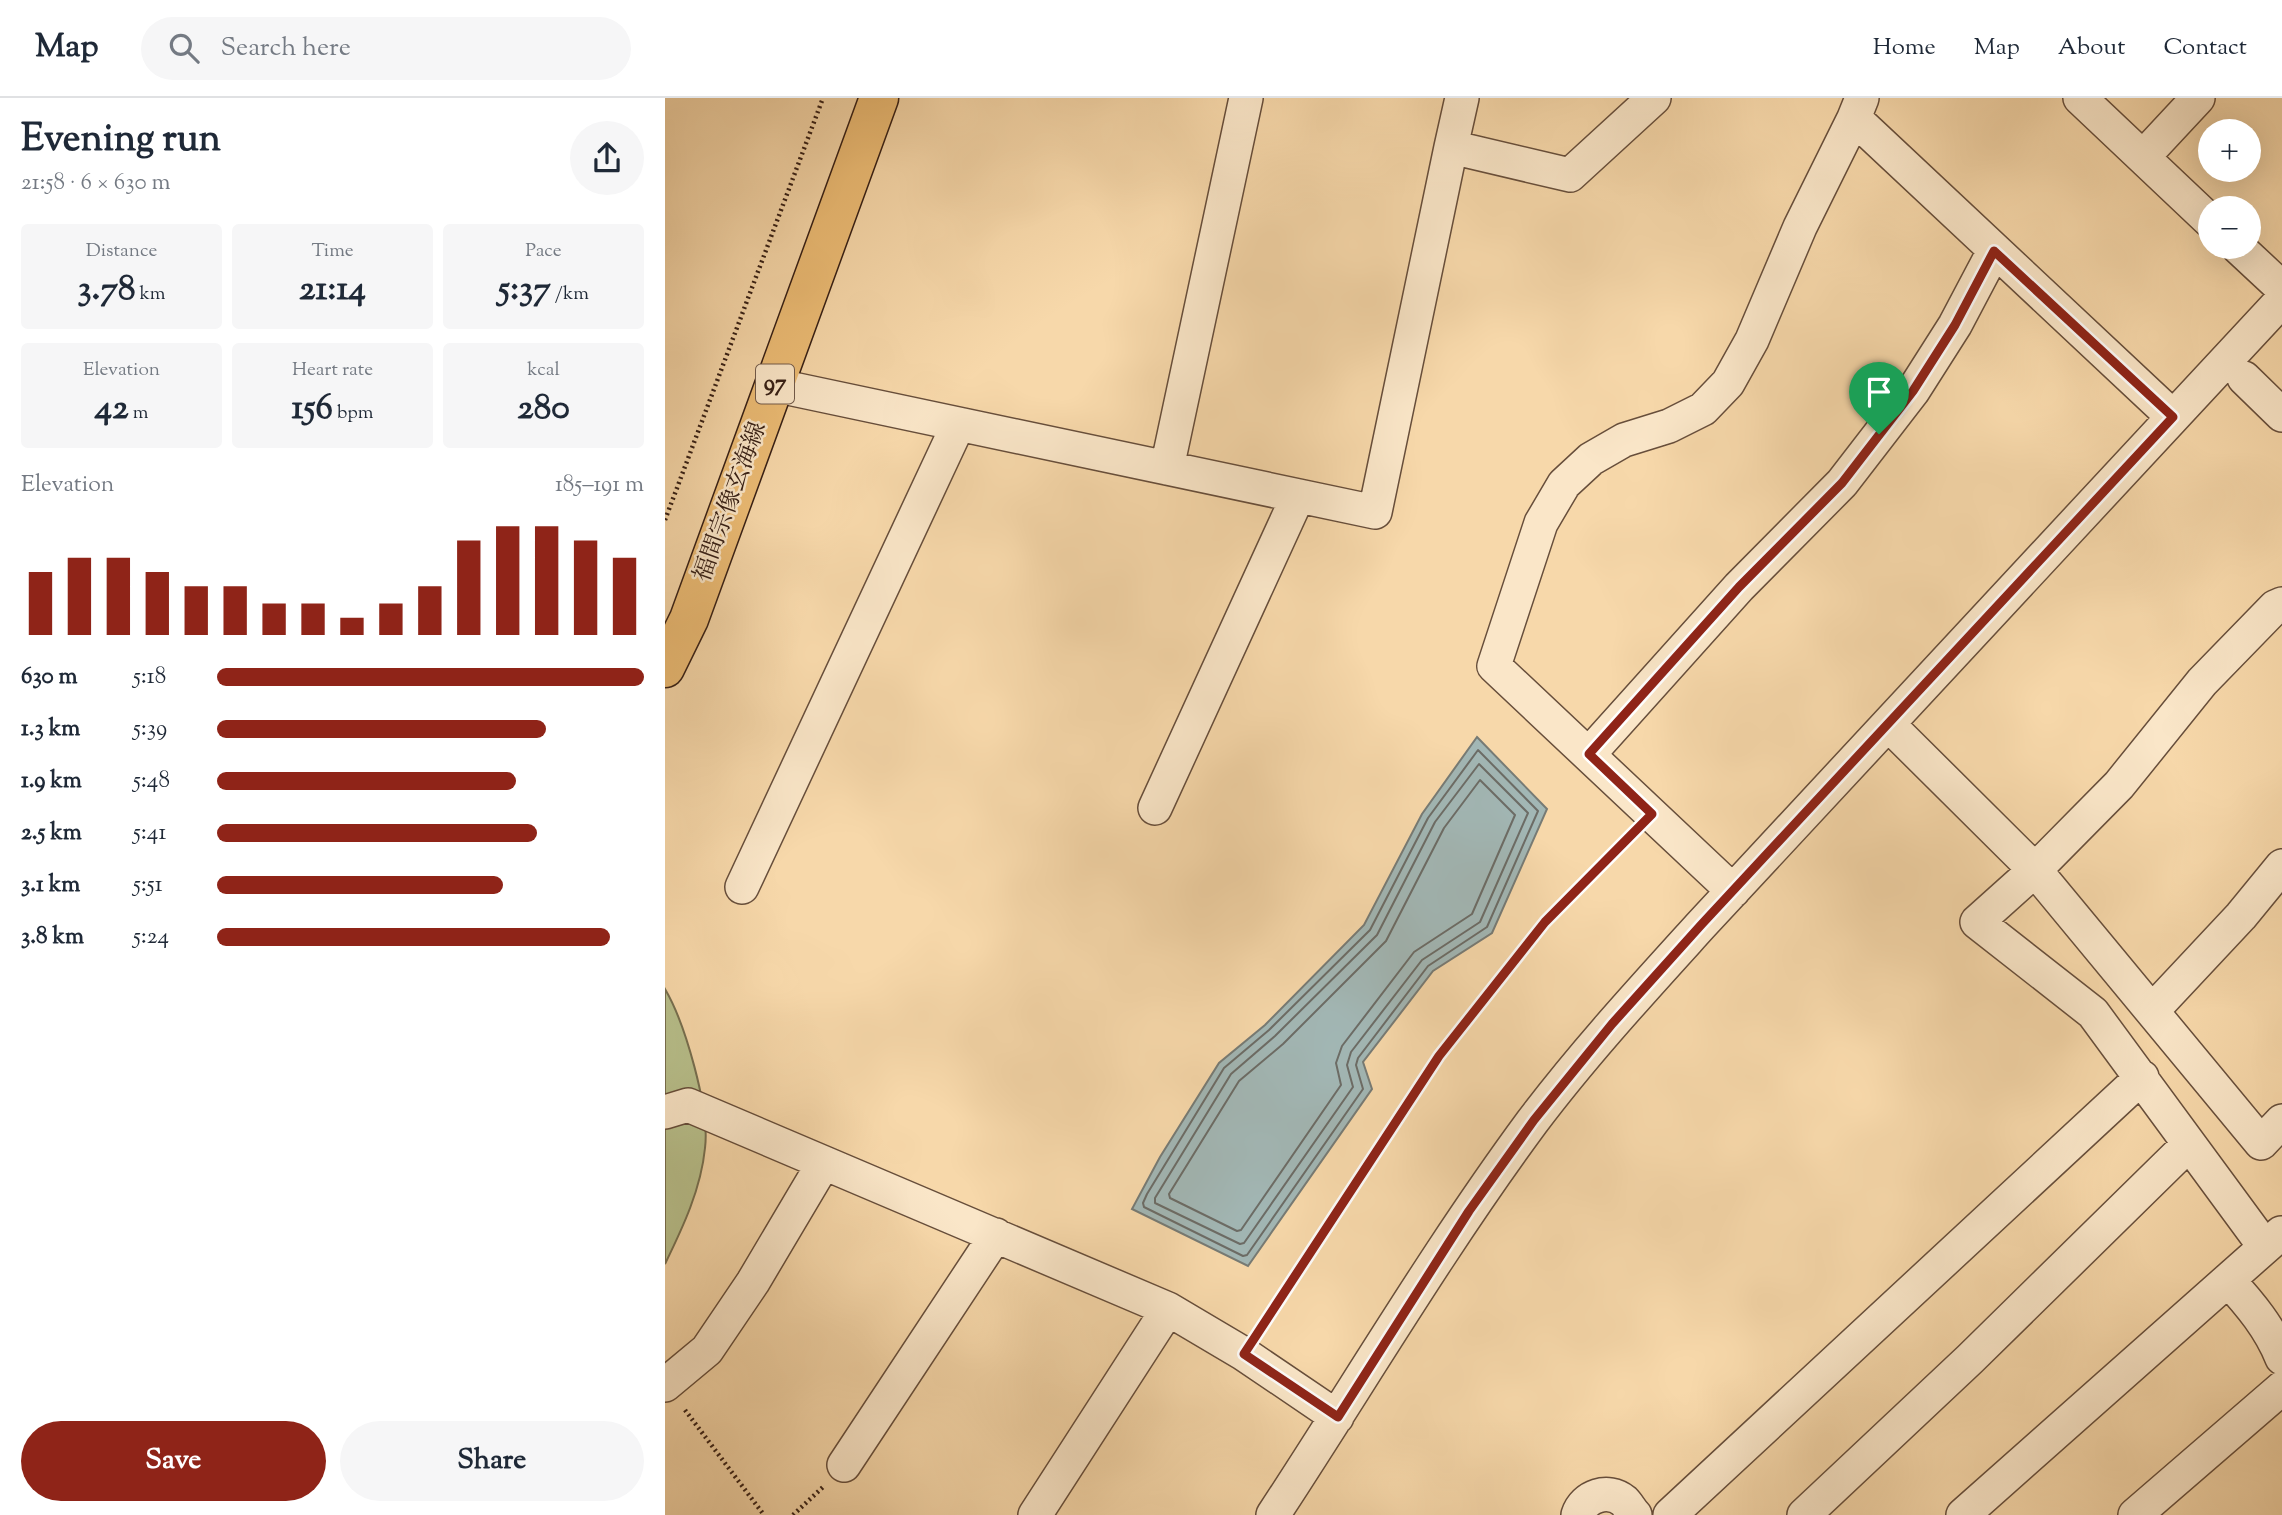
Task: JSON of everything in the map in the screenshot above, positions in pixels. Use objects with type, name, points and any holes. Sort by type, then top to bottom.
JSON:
[{"type":"main road","name":"福間宗像玄海線","points":[[665,668],[689,619],[879,98]]},
{"type":"street","points":[[1167,468],[1245,98]]},
{"type":"street","points":[[774,385],[1375,512],[1462,98]]},
{"type":"street","points":[[1451,147],[1570,175],[1654,98]]},
{"type":"street","points":[[2080,98],[2198,210]]},
{"type":"street","points":[[2143,158],[2199,98]]},
{"type":"street","points":[[1733,891],[1494,666],[1541,523],[1564,484],[1591,459],[1624,440],[1669,426],[1703,409],[1728,383],[1752,340],[1800,226],[1858,108],[1994,251],[2173,417]]},
{"type":"street","points":[[1589,754],[1739,587],[1842,483],[1913,391],[1955,325],[1994,251]]},
{"type":"street","points":[[2251,259],[2282,288]]},
{"type":"street","points":[[1273,1515],[1469,1211],[1534,1120],[1612,1024],[2282,300]]},
{"type":"street","points":[[2243,378],[2282,415]]},
{"type":"street","points":[[742,887],[958,425]]},
{"type":"street","points":[[1155,808],[1298,496]]},
{"type":"street","points":[[1963,1515],[2273,1239],[2189,1144],[2094,1013],[1977,922],[2035,870],[2119,785],[2202,682],[2275,607],[2282,604]]},
{"type":"street","points":[[1888,724],[2035,870],[2261,1143],[2282,1121]]},
{"type":"street","points":[[2152,1011],[2241,916],[2282,866]]},
{"type":"street","points":[[1670,1515],[2142,1077]]},
{"type":"street","points":[[665,1112],[688,1105],[1168,1309],[1244,1354],[1338,1417]]},
{"type":"street","points":[[1804,1515],[1970,1359],[2189,1144]]},
{"type":"street","points":[[665,1384],[707,1350],[753,1282],[823,1164]]},
{"type":"street","points":[[844,1465],[996,1234]]},
{"type":"street","points":[[2228,1280],[2251,1305],[2275,1340],[2282,1359]]},
{"type":"street","points":[[1035,1515],[1168,1309]]},
{"type":"street","points":[[2135,1515],[2282,1388]]},
{"type":"street","points":[[1578,1515],[1579,1510],[1591,1498],[1607,1493],[1623,1500],[1635,1515]]},
{"type":"path","points":[[665,520],[823,98]]},
{"type":"path","points":[[1244,1354],[1439,1056],[1545,922],[1652,814]]},
{"type":"path","points":[[665,1384],[764,1515]]},
{"type":"path","points":[[793,1515],[844,1465]]},
{"type":"green space","points":[[665,989],[688,1044],[700,1090],[706,1131],[703,1163],[695,1193],[665,1264]]},
{"type":"water","points":[[1477,737],[1547,809],[1492,933],[1433,971],[1363,1062],[1372,1089],[1248,1266],[1132,1209],[1160,1157],[1219,1063],[1265,1025],[1364,925],[1422,814]]},
{"type":"route","points":[[1994,251],[2173,417],[1612,1024],[1534,1120],[1469,1211],[1338,1417],[1244,1354],[1439,1056],[1545,922],[1652,814],[1589,754],[1739,587],[1842,483],[1879,434],[1913,391],[1955,325],[1994,251]]}]
